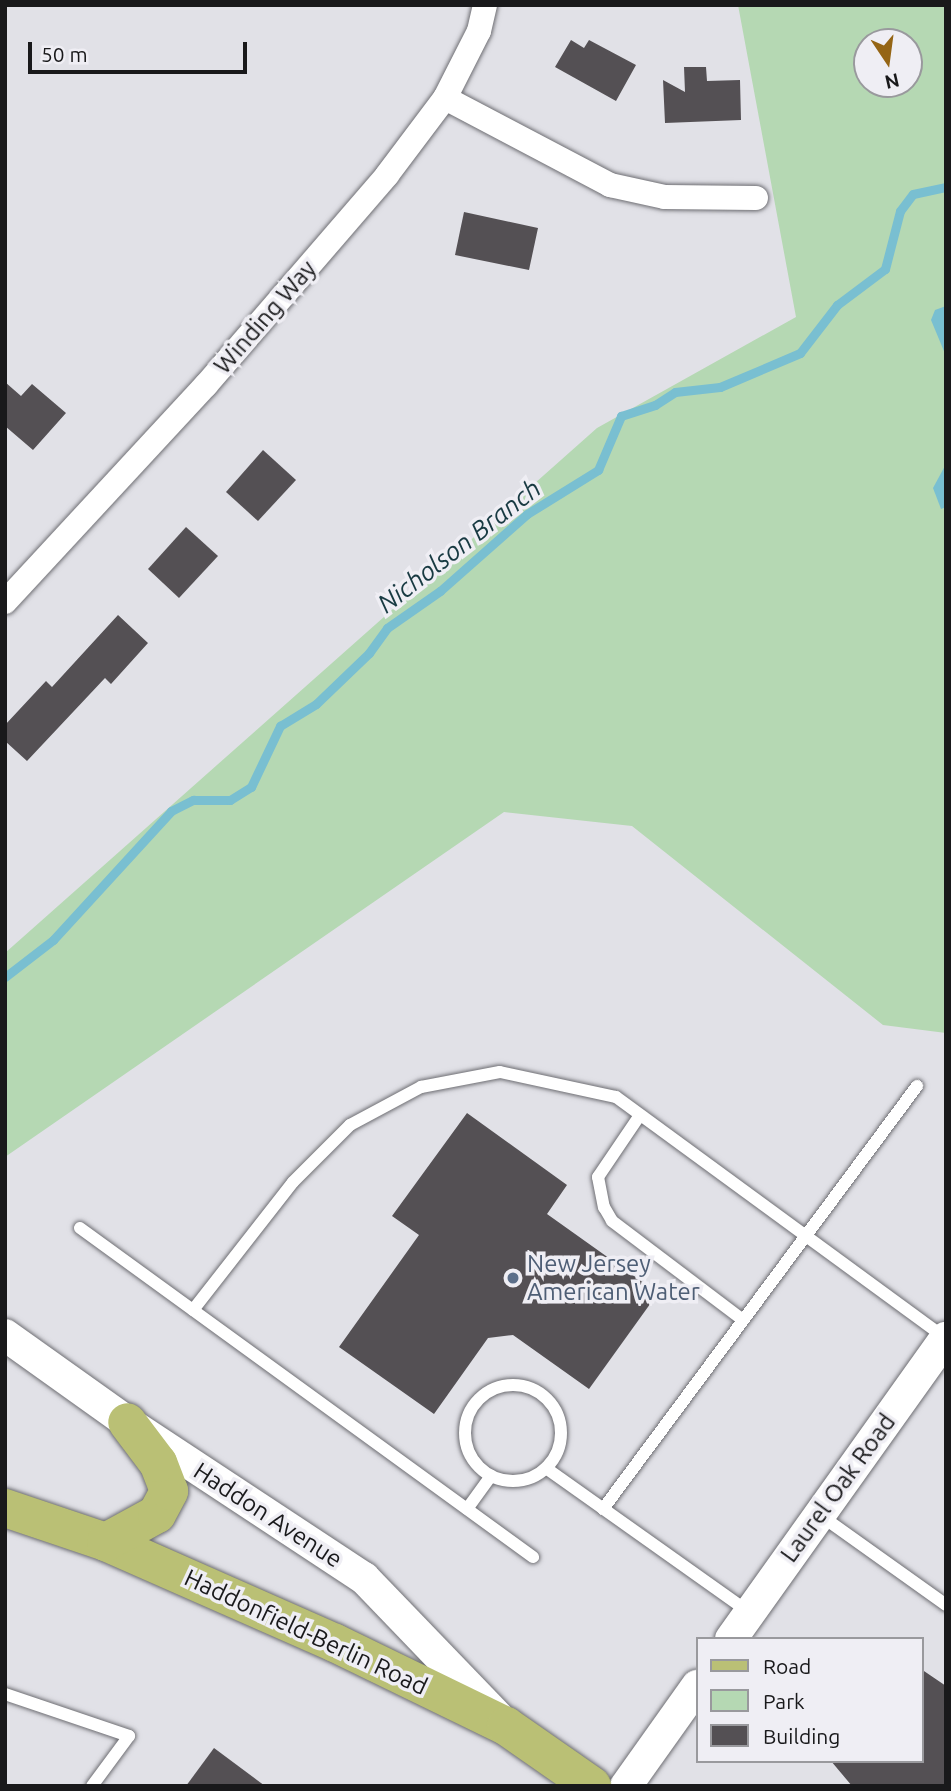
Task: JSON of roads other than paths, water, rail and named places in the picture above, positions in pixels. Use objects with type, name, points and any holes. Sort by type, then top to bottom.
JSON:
[{"type":"main road","points":[[106,1542],[157,1514],[169,1490],[158,1463],[127,1422]]},
{"type":"main road","name":"Haddonfield-Berlin Road","points":[[5,1508],[106,1542],[335,1643],[506,1726],[592,1786]]},
{"type":"street","name":"Winding Way","points":[[5,602],[206,385],[387,175],[445,98],[479,31],[485,5]]},
{"type":"street","points":[[445,98],[610,185],[665,197],[756,198]]},
{"type":"street","name":"Haddon Avenue","points":[[5,1335],[127,1422],[364,1578],[506,1726]]},
{"type":"street","name":"Laurel Oak Road","points":[[732,1637],[946,1338]]},
{"type":"street","points":[[626,1786],[696,1687]]},
{"type":"lane","points":[[193,1310],[293,1182],[350,1125],[421,1087],[500,1072],[616,1097],[946,1338]]},
{"type":"lane","points":[[603,1509],[917,1086]]},
{"type":"lane","points":[[640,1115],[598,1177],[604,1208],[612,1221],[743,1320]]},
{"type":"lane","points":[[80,1228],[533,1557]]},
{"type":"lane","points":[[499,1386],[527,1386],[551,1402],[561,1436],[555,1457],[546,1468],[520,1481],[491,1476],[470,1457],[464,1429],[475,1402],[499,1386]]},
{"type":"lane","points":[[546,1468],[749,1613]]},
{"type":"lane","points":[[467,1509],[491,1476]]},
{"type":"lane","points":[[819,1515],[946,1605]]},
{"type":"lane","points":[[5,1694],[130,1736],[92,1786]]},
{"type":"water","points":[[946,306],[946,356],[931,320],[935,310]]},
{"type":"water","points":[[946,464],[946,507],[941,509],[933,488]]},
{"type":"waterway","name":"Nicholson Branch","points":[[5,977],[53,940],[171,811],[193,800],[230,800],[251,787],[280,726],[316,704],[369,653],[387,628],[440,591],[527,514],[598,470],[621,416],[655,405],[675,392],[720,387],[800,353],[837,305],[885,269],[900,211],[913,194],[946,187]]},
{"type":"place","name":"New Jersey American Water","points":[[513,1278]]}]
